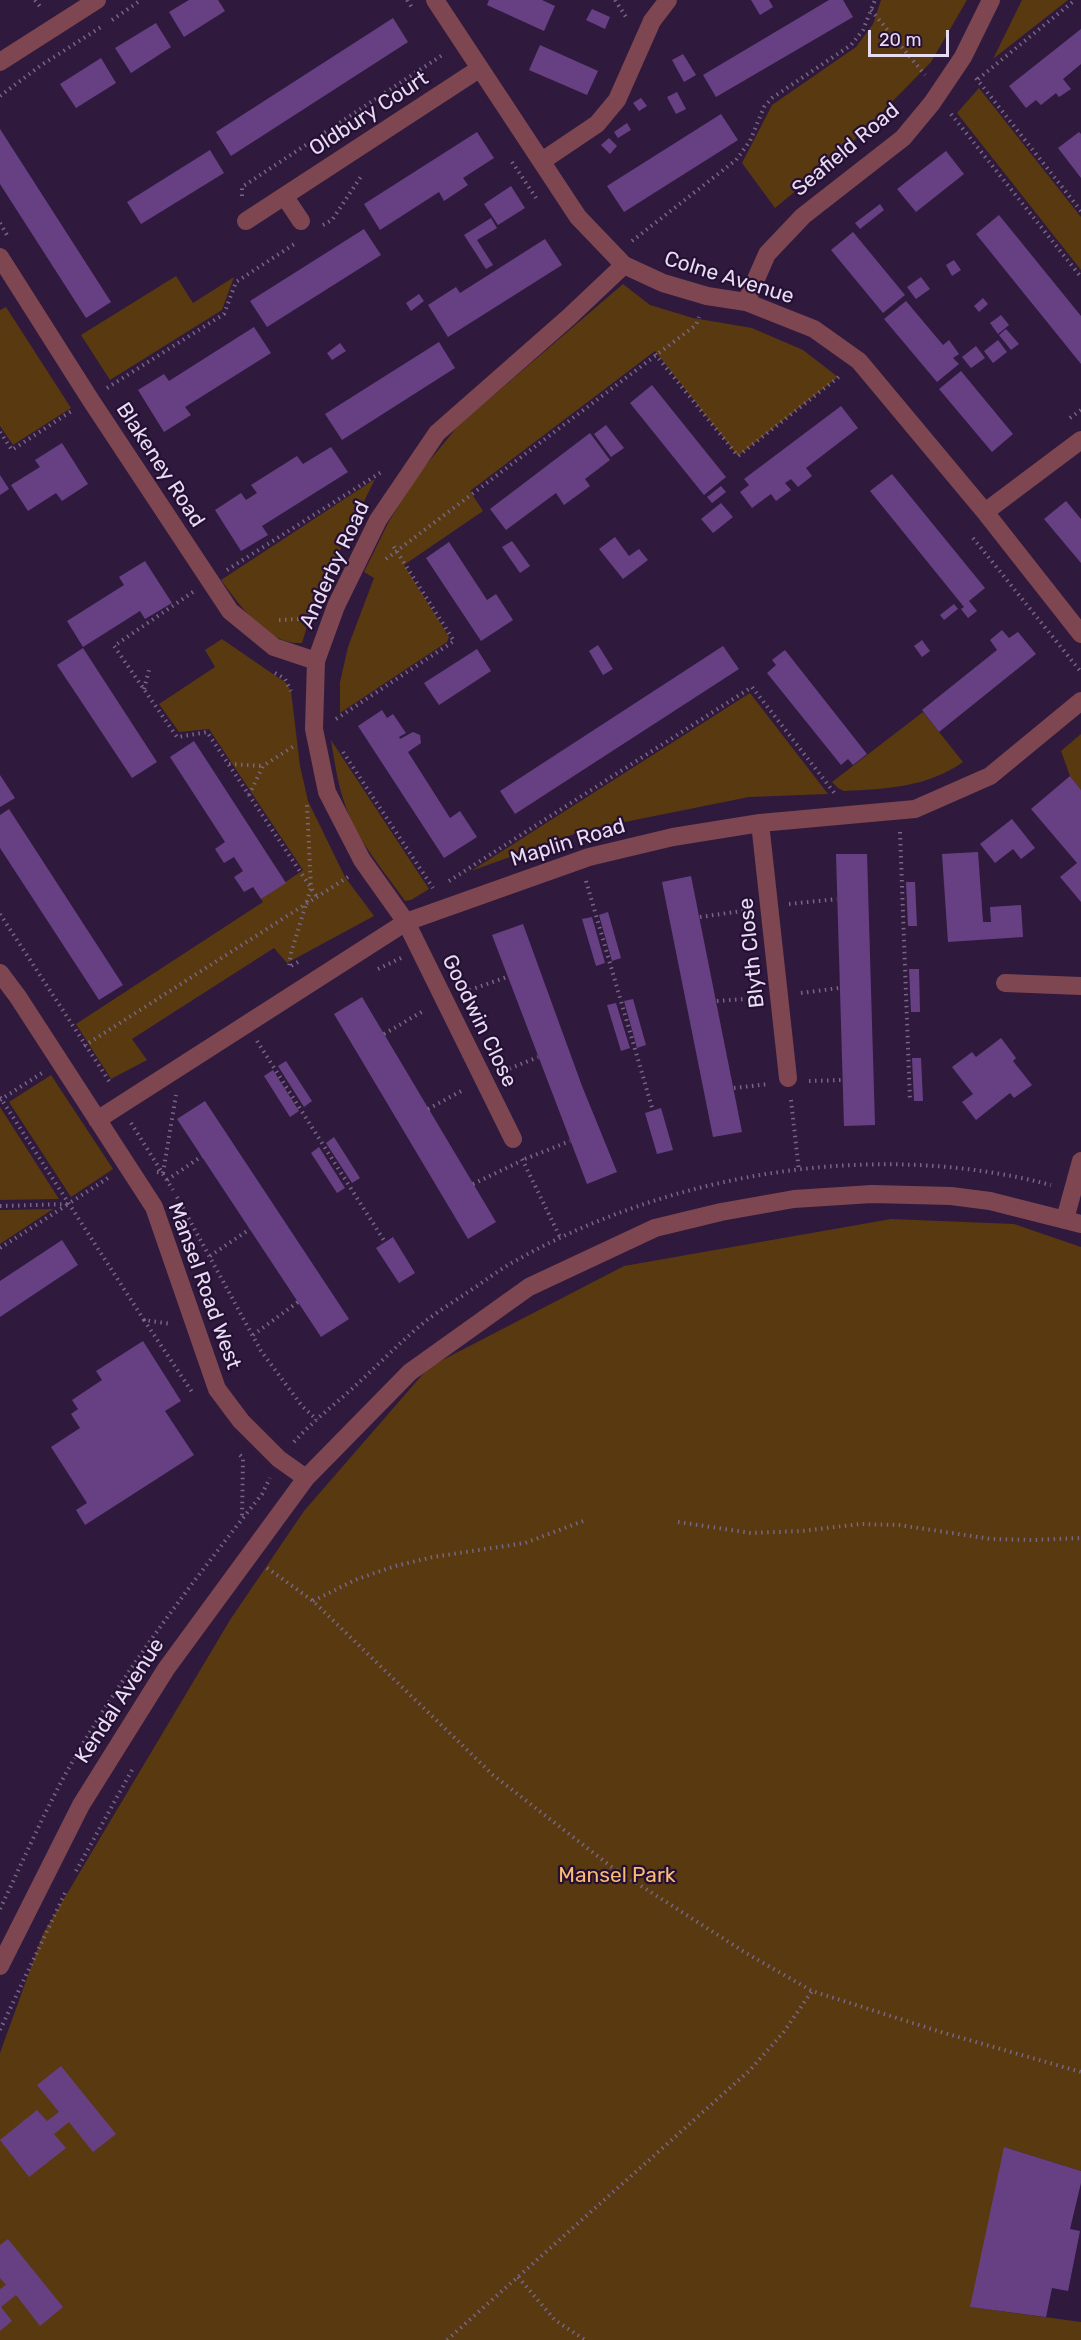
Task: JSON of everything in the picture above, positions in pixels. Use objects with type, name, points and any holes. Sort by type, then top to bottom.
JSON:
[{"type":"street","points":[[0,62],[97,0]]},
{"type":"street","name":"Colne Avenue","points":[[435,0],[578,217],[619,260],[674,287],[707,296],[746,302],[814,329],[859,361],[985,512],[1081,634]]},
{"type":"street","points":[[542,161],[597,124],[617,100],[652,21],[668,0]]},
{"type":"street","name":"Seafield Road","points":[[746,302],[767,254],[796,223],[903,138],[937,96],[963,57],[991,0]]},
{"type":"street","name":"Oldbury Court","points":[[246,221],[479,69]]},
{"type":"street","points":[[285,196],[309,225]]},
{"type":"street","name":"Anderby Road","points":[[403,918],[366,866],[327,792],[315,732],[316,661],[336,606],[378,520],[437,433],[619,260]]},
{"type":"street","name":"Blakeney Road","points":[[3,270],[230,611],[274,647],[316,661]]},
{"type":"street","points":[[985,512],[1081,440]]},
{"type":"street","name":"Maplin Road","points":[[97,1120],[403,918],[580,860],[673,837],[760,823],[915,809],[990,776],[1081,701]]},
{"type":"street","name":"Blyth Close","points":[[760,823],[788,1078]]},
{"type":"street","name":"Goodwin Close","points":[[403,918],[513,1139]]},
{"type":"street","name":"Mansel Road West","points":[[0,973],[18,997],[154,1208],[217,1389],[241,1421],[279,1459],[306,1478]]},
{"type":"street","points":[[1005,983],[1081,986]]},
{"type":"street","points":[[1073,1222],[1081,1161]]},
{"type":"street","name":"Kendal Avenue","points":[[0,1966],[81,1805],[159,1678],[306,1478],[410,1372],[529,1287],[655,1228],[721,1212],[794,1199],[872,1194],[951,1196],[990,1201],[1073,1222]]},
{"type":"path","points":[[0,96],[40,66],[141,0]]},
{"type":"path","points":[[619,260],[736,160],[750,141],[764,107],[772,98],[850,45],[863,30],[875,0]]},
{"type":"path","points":[[977,79],[1075,0]]},
{"type":"path","points":[[871,10],[926,76],[937,96],[1081,278]]},
{"type":"path","points":[[246,221],[242,208],[242,187],[462,42]]},
{"type":"path","points":[[963,57],[977,79],[1081,211]]},
{"type":"path","points":[[309,225],[332,220],[360,176],[369,170]]},
{"type":"path","points":[[0,223],[10,239]]},
{"type":"path","points":[[106,389],[224,314],[236,282],[300,240]]},
{"type":"path","points":[[688,313],[708,318]]},
{"type":"path","points":[[379,564],[696,325],[699,316]]},
{"type":"path","points":[[655,354],[738,456],[841,375]]},
{"type":"path","points":[[831,368],[847,380]]},
{"type":"path","points":[[101,381],[111,397]]},
{"type":"path","points":[[0,432],[12,450],[90,399]]},
{"type":"path","points":[[68,402],[79,420]]},
{"type":"path","points":[[249,795],[263,766],[454,641],[378,520]]},
{"type":"path","points":[[967,529],[1081,673],[1073,680]]},
{"type":"path","points":[[219,562],[230,579]]},
{"type":"path","points":[[210,581],[114,646],[177,737],[207,732],[317,897]]},
{"type":"path","points":[[187,585],[197,602]]},
{"type":"path","points":[[273,619],[298,619],[312,612]]},
{"type":"path","points":[[266,668],[285,679],[294,696]]},
{"type":"path","points":[[144,689],[149,670]]},
{"type":"path","points":[[403,918],[435,890],[752,687],[838,796],[826,797]]},
{"type":"path","points":[[294,736],[296,756]]},
{"type":"path","points":[[336,742],[435,890]]},
{"type":"path","points":[[228,764],[263,766]]},
{"type":"path","points":[[306,802],[311,888],[291,953],[289,967],[308,957]]},
{"type":"path","points":[[900,810],[910,1101]]},
{"type":"path","points":[[580,860],[652,1111]]},
{"type":"path","points":[[196,1397],[0,1099],[366,866]]},
{"type":"path","points":[[456,877],[469,875]]},
{"type":"path","points":[[0,914],[123,1104],[129,1119],[167,1179],[261,1351],[302,1406],[317,1420]]},
{"type":"path","points":[[371,973],[419,949]]},
{"type":"path","points":[[247,1047],[266,1035]]},
{"type":"path","points":[[256,1041],[385,1242]]},
{"type":"path","points":[[788,1078],[799,1171]]},
{"type":"path","points":[[163,1173],[176,1095],[185,1089]]},
{"type":"path","points":[[513,1139],[560,1237]]},
{"type":"path","points":[[167,1179],[202,1156]]},
{"type":"path","points":[[0,1248],[126,1166],[163,1173]]},
{"type":"path","points":[[0,1206],[68,1204]]},
{"type":"path","points":[[210,1256],[250,1229]]},
{"type":"path","points":[[253,1335],[298,1302]]},
{"type":"path","points":[[144,1320],[195,1328]]},
{"type":"path","points":[[236,1450],[243,1458],[242,1520]]},
{"type":"path","points":[[313,1601],[355,1580],[395,1566],[433,1557],[525,1543],[586,1520]]},
{"type":"path","points":[[678,1522],[751,1533],[802,1531],[860,1524],[889,1524],[991,1539],[1081,1538]]},
{"type":"path","points":[[260,1577],[266,1568],[313,1601],[493,1775],[613,1868],[746,1953],[812,1991],[941,2032],[1081,2072]]},
{"type":"path","points":[[73,1876],[135,1765]]},
{"type":"path","points":[[0,2030],[68,1886]]},
{"type":"path","points":[[447,2340],[749,2071],[783,2033],[812,1991]]},
{"type":"path","points":[[518,2277],[555,2320],[585,2340]]},
{"type":"green space","points":[[881,0],[967,0],[931,62],[844,151],[775,208],[742,163],[772,105],[856,47],[873,24]]},
{"type":"green space","points":[[1022,0],[1068,0],[993,59]]},
{"type":"green space","points":[[979,88],[1081,217],[1081,270],[957,113]]},
{"type":"green space","points":[[176,276],[193,303],[234,277],[222,310],[110,380],[81,335]]},
{"type":"green space","points":[[623,284],[650,305],[693,318],[752,328],[803,350],[838,377],[738,456],[655,351],[470,491],[483,511],[404,565],[449,637],[447,642],[340,713],[340,682],[348,647],[374,578],[364,572],[388,523],[416,477],[458,426]]},
{"type":"green space","points":[[6,307],[71,408],[13,445],[0,426],[0,310]]},
{"type":"green space","points":[[375,479],[314,603],[302,643],[277,638],[266,631],[245,611],[221,580]]},
{"type":"green space","points":[[222,639],[286,683],[291,691],[300,766],[308,801],[345,877],[374,916],[287,963],[274,948],[132,1039],[147,1060],[111,1079],[76,1024],[263,902],[261,899],[303,870],[209,729],[179,732],[159,704],[215,667],[205,650]]},
{"type":"green space","points":[[750,693],[828,794],[749,797],[585,830],[471,871]]},
{"type":"green space","points":[[923,712],[963,762],[936,777],[891,788],[844,791],[832,782]]},
{"type":"green space","points":[[1081,734],[1081,790],[1070,776],[1061,751]]},
{"type":"green space","points":[[331,740],[429,889],[411,900],[405,901],[365,846],[352,822],[339,784]]},
{"type":"green space","points":[[51,1075],[113,1169],[71,1197],[9,1102]]},
{"type":"green space","points":[[0,1107],[59,1199],[0,1200]]},
{"type":"green space","points":[[53,1209],[0,1244],[0,1210]]},
{"type":"green space","name":"Mansel Park","points":[[891,1219],[1014,1224],[1081,1247],[1081,2171],[1007,2148],[971,2307],[1081,2322],[1081,2340],[0,2340],[0,2053],[43,1934],[230,1620],[304,1511],[429,1367],[624,1266]]},
{"type":"building","points":[[189,0],[218,0],[225,11],[184,37],[169,12]]},
{"type":"building","points":[[489,0],[542,0],[555,6],[544,31],[487,5]]},
{"type":"building","points":[[751,0],[769,0],[773,7],[760,15]]},
{"type":"building","points":[[829,0],[843,0],[853,17],[716,97],[703,75]]},
{"type":"building","points":[[592,9],[610,17],[605,29],[586,20]]},
{"type":"building","points":[[393,18],[408,42],[231,156],[216,132]]},
{"type":"building","points":[[156,23],[171,47],[131,73],[115,48]]},
{"type":"building","points":[[1081,29],[1081,64],[1063,79],[1071,89],[1059,97],[1056,93],[1041,105],[1036,100],[1026,108],[1009,86]]},
{"type":"building","points":[[540,45],[598,71],[587,95],[529,70]]},
{"type":"building","points":[[683,54],[696,75],[684,82],[672,60]]},
{"type":"building","points":[[101,58],[116,83],[76,108],[60,84]]},
{"type":"building","points":[[677,92],[686,109],[676,114],[667,97]]},
{"type":"building","points":[[641,98],[647,106],[639,111],[633,103]]},
{"type":"building","points":[[721,114],[738,140],[624,212],[607,186]]},
{"type":"building","points":[[627,123],[631,130],[618,138],[614,132]]},
{"type":"building","points":[[0,129],[111,302],[86,318],[0,184]]},
{"type":"building","points":[[477,132],[494,158],[463,178],[468,185],[444,201],[439,192],[380,230],[364,204]]},
{"type":"building","points":[[1079,132],[1081,134],[1081,178],[1058,148]]},
{"type":"building","points":[[609,138],[617,146],[610,154],[601,145]]},
{"type":"building","points":[[210,150],[224,173],[141,224],[127,202]]},
{"type":"building","points":[[946,151],[964,174],[916,212],[897,189]]},
{"type":"building","points":[[511,186],[525,208],[498,225],[484,204]]},
{"type":"building","points":[[880,204],[884,210],[860,229],[855,223]]},
{"type":"building","points":[[999,215],[1081,316],[1081,364],[976,234]]},
{"type":"building","points":[[491,218],[497,228],[477,240],[493,265],[486,269],[464,235]]},
{"type":"building","points":[[364,229],[381,255],[267,327],[250,301]]},
{"type":"building","points":[[853,232],[905,295],[883,313],[831,250]]},
{"type":"building","points":[[545,239],[562,265],[448,337],[428,305],[456,287],[460,293]]},
{"type":"building","points":[[954,260],[961,270],[952,276],[946,265]]},
{"type":"building","points":[[921,277],[930,289],[916,299],[907,287]]},
{"type":"building","points":[[419,294],[424,301],[411,311],[406,303]]},
{"type":"building","points":[[983,298],[988,304],[979,312],[974,306]]},
{"type":"building","points":[[906,301],[943,345],[949,340],[959,354],[953,358],[959,364],[937,382],[884,319]]},
{"type":"building","points":[[1001,315],[1009,325],[998,334],[990,323]]},
{"type":"building","points":[[254,327],[271,353],[185,407],[191,415],[164,432],[138,390],[164,374],[169,381]]},
{"type":"building","points":[[1006,329],[1019,344],[1011,350],[999,335]]},
{"type":"building","points":[[998,340],[1007,352],[993,363],[984,351]]},
{"type":"building","points":[[439,342],[455,368],[342,440],[325,414]]},
{"type":"building","points":[[340,343],[346,351],[332,360],[327,353]]},
{"type":"building","points":[[976,346],[985,358],[971,368],[962,357]]},
{"type":"building","points":[[961,371],[1013,434],[992,452],[939,389]]},
{"type":"building","points":[[652,385],[726,477],[704,495],[630,403]]},
{"type":"building","points":[[841,406],[858,428],[806,468],[812,476],[798,487],[791,479],[785,483],[791,490],[776,501],[771,494],[752,508],[740,492],[749,485],[744,479]]},
{"type":"building","points":[[606,425],[624,448],[611,457],[594,434]]},
{"type":"building","points":[[590,433],[610,460],[585,479],[590,486],[564,505],[556,493],[506,530],[490,509]]},
{"type":"building","points":[[62,443],[88,484],[62,501],[56,493],[28,511],[11,485],[40,467],[35,460]]},
{"type":"building","points":[[331,447],[348,472],[262,526],[268,535],[241,551],[215,510],[241,493],[246,500],[257,493],[251,485],[297,456],[303,464]]},
{"type":"building","points":[[892,474],[985,588],[969,601],[977,611],[968,618],[961,609],[964,607],[870,491]]},
{"type":"building","points":[[0,475],[9,489],[0,495]]},
{"type":"building","points":[[721,486],[726,492],[712,503],[707,497]]},
{"type":"building","points":[[1066,501],[1081,519],[1081,563],[1044,519]]},
{"type":"building","points":[[721,503],[733,517],[713,533],[701,519]]},
{"type":"building","points":[[615,537],[629,556],[639,549],[648,560],[623,579],[599,549]]},
{"type":"building","points":[[512,541],[530,566],[520,573],[502,547]]},
{"type":"building","points":[[449,542],[487,600],[496,594],[513,620],[481,641],[426,558]]},
{"type":"building","points":[[145,561],[172,603],[145,619],[140,611],[83,647],[67,621],[124,585],[119,577]]},
{"type":"building","points":[[954,604],[958,609],[944,620],[940,615]]},
{"type":"building","points":[[1002,630],[1009,638],[1018,632],[1036,654],[939,732],[922,710],[997,650],[990,640]]},
{"type":"building","points":[[922,640],[930,651],[922,657],[914,646]]},
{"type":"building","points":[[598,645],[613,669],[603,675],[589,651]]},
{"type":"building","points":[[723,646],[739,669],[515,814],[500,791]]},
{"type":"building","points":[[83,648],[157,762],[132,778],[57,665]]},
{"type":"building","points":[[477,649],[491,671],[439,705],[424,683]]},
{"type":"building","points":[[785,650],[867,754],[853,765],[848,759],[841,765],[767,673],[776,665],[772,660]]},
{"type":"building","points":[[382,710],[387,718],[393,714],[406,733],[399,737],[400,739],[413,732],[420,735],[421,743],[408,752],[450,818],[460,811],[477,837],[444,858],[358,726]]},
{"type":"building","points":[[194,741],[286,883],[261,899],[253,887],[244,892],[234,877],[243,871],[234,857],[224,863],[215,849],[225,842],[170,757]]},
{"type":"building","points":[[0,775],[15,798],[0,807]]},
{"type":"building","points":[[1070,776],[1081,790],[1081,902],[1060,877],[1077,863],[1031,809]]},
{"type":"building","points":[[9,809],[123,985],[99,1000],[0,848],[0,815]]},
{"type":"building","points":[[1012,819],[1035,848],[1021,859],[1013,849],[995,863],[980,844]]},
{"type":"building","points":[[978,852],[983,922],[991,922],[990,907],[1021,905],[1023,937],[948,942],[942,854]]},
{"type":"building","points":[[836,854],[867,854],[875,1125],[844,1126]]},
{"type":"building","points":[[691,876],[742,1132],[713,1137],[662,882]]},
{"type":"building","points":[[906,882],[915,882],[917,926],[908,926]]},
{"type":"building","points":[[608,912],[621,958],[612,961],[599,915]]},
{"type":"building","points":[[592,917],[605,963],[596,966],[582,919]]},
{"type":"building","points":[[523,924],[582,1086],[617,1172],[587,1184],[492,935]]},
{"type":"building","points":[[909,969],[919,969],[920,1012],[911,1012]]},
{"type":"building","points":[[362,997],[496,1222],[468,1239],[334,1014]]},
{"type":"building","points":[[633,999],[646,1045],[637,1048],[624,1001]]},
{"type":"building","points":[[616,1003],[630,1048],[621,1051],[607,1005]]},
{"type":"building","points":[[1001,1038],[1016,1058],[1013,1061],[1032,1085],[1014,1098],[1010,1093],[976,1120],[962,1102],[973,1094],[952,1067],[972,1052],[976,1057]]},
{"type":"building","points":[[912,1058],[921,1058],[923,1101],[914,1101]]},
{"type":"building","points":[[286,1061],[312,1101],[304,1107],[278,1066]]},
{"type":"building","points":[[273,1070],[299,1111],[290,1117],[264,1076]]},
{"type":"building","points":[[205,1101],[349,1319],[321,1337],[177,1119]]},
{"type":"building","points":[[661,1108],[673,1150],[657,1154],[645,1113]]},
{"type":"building","points":[[334,1137],[360,1178],[352,1183],[326,1143]]},
{"type":"building","points":[[319,1147],[345,1188],[337,1193],[311,1153]]},
{"type":"building","points":[[393,1237],[415,1273],[399,1283],[376,1248]]},
{"type":"building","points":[[62,1240],[78,1265],[0,1317],[0,1281]]},
{"type":"building","points":[[143,1341],[181,1401],[165,1411],[194,1455],[85,1525],[76,1510],[87,1503],[51,1447],[80,1428],[71,1414],[78,1409],[72,1400],[102,1380],[96,1371]]},
{"type":"building","points":[[61,2066],[116,2134],[93,2152],[69,2122],[54,2134],[66,2148],[29,2177],[0,2140],[37,2110],[47,2121],[59,2112],[37,2085]]},
{"type":"building","points":[[1004,2147],[1081,2171],[1081,2183],[1070,2229],[1080,2231],[1068,2291],[1052,2288],[1046,2317],[970,2307]]},
{"type":"building","points":[[8,2239],[63,2307],[40,2326],[16,2295],[1,2307],[12,2321],[0,2331],[0,2289],[6,2285],[0,2278],[0,2245]]}]
